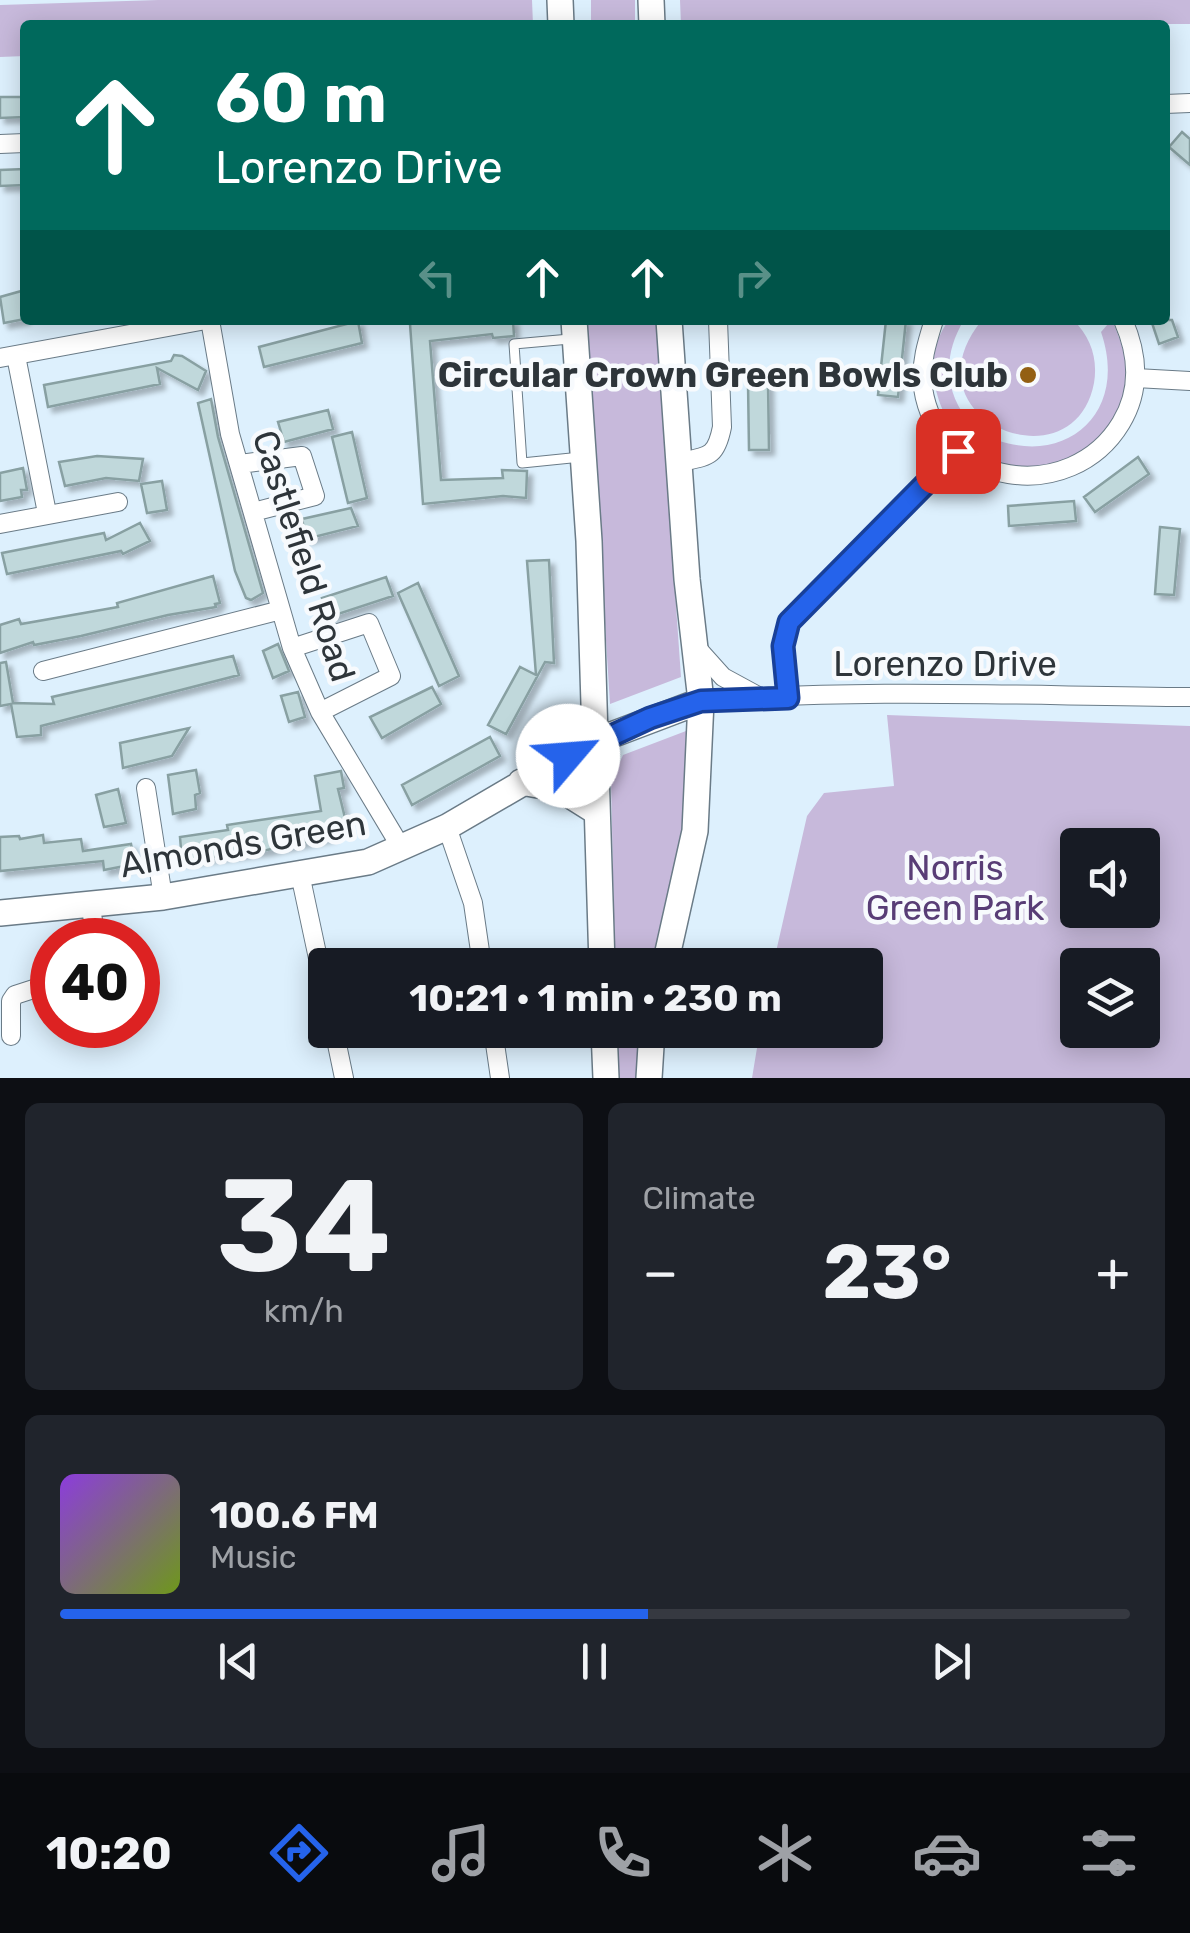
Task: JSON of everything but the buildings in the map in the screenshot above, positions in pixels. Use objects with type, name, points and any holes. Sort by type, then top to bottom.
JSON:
[{"type":"street","points":[[47,513],[8,357],[181,325]]},
{"type":"street","name":"Castlefield Road","points":[[209,325],[230,434],[292,648],[320,712],[402,850]]},
{"type":"street","points":[[669,325],[692,638],[701,701],[695,832],[669,948]]},
{"type":"street","points":[[681,462],[710,456],[719,444],[722,426],[718,325]]},
{"type":"street","points":[[932,325],[923,352],[923,389],[935,423],[958,451],[987,469],[1020,477],[1054,475],[1085,462],[1111,440],[1128,410],[1136,378],[1133,342],[1125,325]]},
{"type":"street","points":[[575,329],[594,654],[593,742],[601,948]]},
{"type":"street","points":[[1136,378],[1190,380]]},
{"type":"street","points":[[788,698],[783,646],[789,622],[958,451]]},
{"type":"street","points":[[240,464],[302,456],[314,496],[253,512]]},
{"type":"street","points":[[0,524],[118,502]]},
{"type":"street","points":[[42,671],[281,610]]},
{"type":"street","points":[[292,648],[369,623],[391,676],[320,712]]},
{"type":"street","points":[[692,638],[706,661],[722,676],[760,696]]},
{"type":"street","name":"Lorenzo Drive","points":[[701,701],[760,696],[1190,698]]},
{"type":"street","name":"Almonds Green","points":[[0,913],[163,898],[368,862],[448,828],[593,742],[701,701]]},
{"type":"street","points":[[521,782],[560,789],[595,811]]},
{"type":"street","points":[[146,788],[163,898]]},
{"type":"street","points":[[448,828],[472,903],[479,948]]},
{"type":"street","points":[[300,874],[316,948]]},
{"type":"street","points":[[90,905],[93,918]]},
{"type":"street","points":[[12,1036],[11,1001],[30,991]]},
{"type":"street","points":[[338,1048],[344,1078]]},
{"type":"street","points":[[495,1048],[500,1078]]},
{"type":"street","points":[[605,1048],[606,1078]]},
{"type":"street","points":[[649,1078],[651,1048]]},
{"type":"lane","points":[[575,329],[514,344],[515,364],[522,463],[584,457]]},
{"type":"green space","points":[[158,0],[532,0],[533,20],[20,20],[20,56],[0,57],[0,5]]},
{"type":"green space","points":[[591,0],[635,0],[635,20],[591,20]]},
{"type":"green space","points":[[680,0],[1190,0],[1190,24],[1170,24],[1170,20],[681,20]]},
{"type":"green space","points":[[586,325],[656,325],[681,677],[610,704]]},
{"type":"green space","points":[[946,325],[962,325],[952,347],[949,375],[956,401],[973,426],[960,437],[943,411],[934,380],[933,364]]},
{"type":"green space","name":"Circular Crown Green Bowls Club","points":[[979,325],[1077,325],[1092,349],[1094,383],[1080,415],[1057,432],[1028,436],[1000,428],[977,411],[963,387],[963,355]]},
{"type":"green space","points":[[1107,325],[1114,325],[1126,364],[1126,379],[1112,421],[1098,438],[1062,462],[1041,468],[996,463],[969,448],[979,432],[1008,443],[1035,446],[1060,442],[1080,430],[1096,413],[1106,390],[1108,363],[1101,332]]},
{"type":"green space","name":"Norris Green Park","points":[[887,715],[1190,726],[1190,1078],[752,1078],[757,1048],[883,1048],[883,948],[777,948],[807,816],[824,793],[894,786]]},
{"type":"green space","points":[[686,731],[683,829],[658,948],[615,948],[611,782],[623,755]]},
{"type":"green space","points":[[617,1048],[641,1048],[639,1078],[618,1078]]},
{"type":"place","name":"Circular Crown Green Bowls Club","points":[[1028,375]]},
{"type":"route","points":[[568,756],[650,718],[701,701],[788,698],[783,646],[789,622],[958,451]]}]
